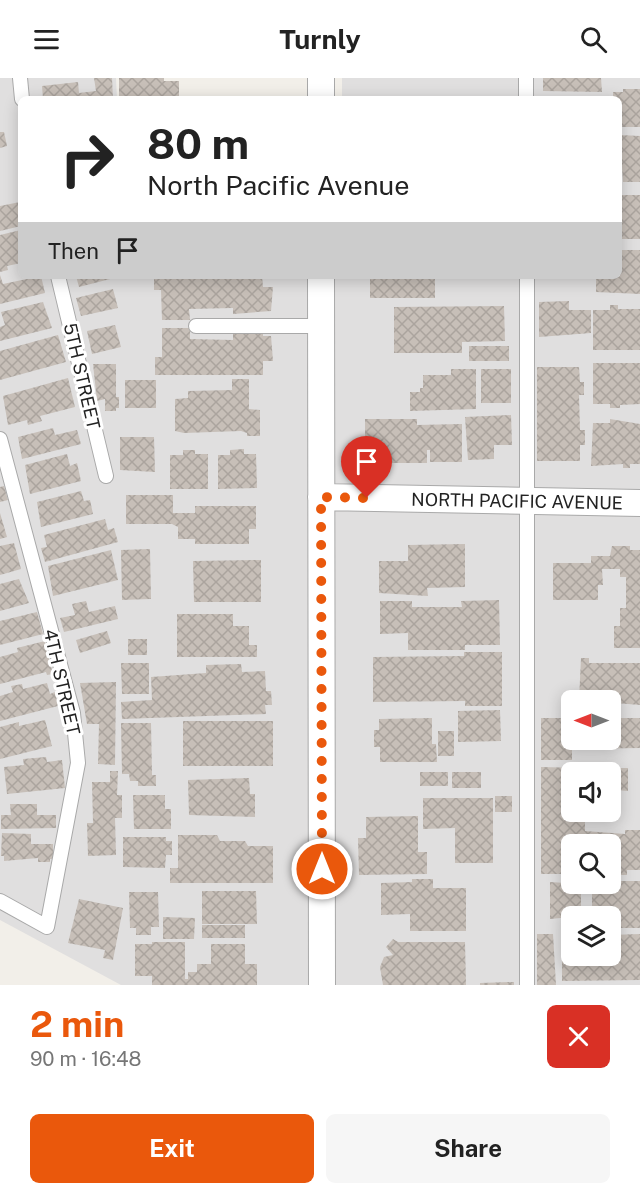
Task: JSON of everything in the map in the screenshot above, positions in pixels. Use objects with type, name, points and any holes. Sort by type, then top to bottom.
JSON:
[{"type":"street","points":[[321,78],[321,96]]},
{"type":"street","points":[[321,279],[322,985]]},
{"type":"street","name":"NORTH PACIFIC AVENUE","points":[[321,497],[640,503]]},
{"type":"lane","points":[[20,78],[22,96]]},
{"type":"lane","points":[[526,78],[526,96]]},
{"type":"lane","name":"5TH STREET","points":[[59,279],[106,476]]},
{"type":"lane","points":[[527,279],[529,501],[527,985]]},
{"type":"lane","points":[[196,326],[321,326]]},
{"type":"lane","name":"4TH STREET","points":[[0,439],[73,713],[78,763],[47,927],[0,901]]},
{"type":"shaded area","points":[[0,78],[116,78],[117,96],[18,96],[18,279],[622,279],[622,96],[342,96],[342,78],[640,78],[640,985],[121,985],[0,920]]},
{"type":"building","points":[[94,78],[112,78],[113,96],[43,96],[42,86],[78,82],[79,93],[96,91]]},
{"type":"building","points":[[119,78],[164,78],[164,81],[179,81],[179,96],[119,96]]},
{"type":"building","points":[[543,78],[601,78],[602,92],[543,91]]},
{"type":"building","points":[[623,89],[640,89],[640,127],[622,127],[622,96],[613,96],[613,92],[623,92]]},
{"type":"building","points":[[0,132],[4,132],[7,146],[0,148]]},
{"type":"building","points":[[622,135],[640,136],[640,182],[623,182]]},
{"type":"building","points":[[622,195],[640,195],[640,239],[622,239]]},
{"type":"building","points":[[18,202],[18,227],[0,231],[0,206]]},
{"type":"building","points":[[18,231],[18,264],[7,266],[8,270],[0,272],[0,235]]},
{"type":"building","points":[[622,250],[640,250],[640,294],[596,292],[596,279],[622,279]]},
{"type":"building","points":[[0,275],[3,284],[27,279],[42,279],[45,293],[0,304]]},
{"type":"building","points":[[77,279],[110,279],[79,287]]},
{"type":"building","points":[[154,279],[262,279],[263,287],[273,287],[271,311],[233,314],[233,308],[189,309],[190,320],[162,320],[161,290],[154,290]]},
{"type":"building","points":[[370,279],[435,279],[435,298],[370,298]]},
{"type":"building","points":[[113,289],[118,308],[81,316],[76,298]]},
{"type":"building","points":[[569,301],[569,310],[591,310],[591,333],[539,337],[539,302]]},
{"type":"building","points":[[43,302],[52,328],[0,341],[0,327],[5,325],[1,312]]},
{"type":"building","points":[[610,305],[618,305],[618,309],[640,309],[640,350],[593,350],[593,310],[610,310]]},
{"type":"building","points":[[504,306],[505,341],[462,342],[462,353],[394,353],[394,307]]},
{"type":"building","points":[[115,325],[121,347],[92,354],[87,331]]},
{"type":"building","points":[[162,328],[190,328],[190,339],[233,340],[233,333],[263,333],[263,336],[271,336],[273,361],[263,361],[263,375],[155,375],[155,357],[162,357]]},
{"type":"building","points":[[58,335],[66,362],[0,380],[0,351]]},
{"type":"building","points":[[469,346],[509,346],[509,361],[469,361]]},
{"type":"building","points":[[593,363],[640,363],[640,404],[610,408],[610,404],[593,404]]},
{"type":"building","points":[[93,364],[116,364],[116,397],[119,397],[119,408],[116,408],[116,411],[105,411],[105,399],[97,401]]},
{"type":"building","points":[[537,367],[579,367],[580,382],[584,382],[584,395],[579,395],[580,430],[585,430],[585,445],[580,445],[580,461],[537,461]]},
{"type":"building","points":[[451,369],[476,369],[476,409],[410,411],[410,392],[420,392],[420,388],[423,388],[423,375],[451,375]]},
{"type":"building","points":[[481,369],[511,369],[511,403],[481,403]]},
{"type":"building","points":[[68,378],[75,407],[40,416],[42,421],[28,425],[27,420],[8,425],[3,396]]},
{"type":"building","points":[[232,379],[249,379],[249,409],[260,410],[260,436],[247,436],[247,433],[241,431],[184,433],[175,431],[175,399],[188,398],[188,391],[232,390]]},
{"type":"building","points":[[125,380],[156,380],[156,408],[125,408]]},
{"type":"building","points":[[511,415],[512,445],[494,445],[494,459],[468,460],[465,417]]},
{"type":"building","points":[[365,419],[417,419],[417,425],[462,424],[462,462],[430,462],[430,450],[427,450],[427,463],[374,463],[373,442],[365,442]]},
{"type":"building","points":[[610,419],[640,424],[640,464],[630,464],[630,468],[623,468],[623,464],[591,466],[593,423],[610,423]]},
{"type":"building","points":[[53,428],[55,435],[77,430],[81,444],[22,459],[18,437]]},
{"type":"building","points":[[120,437],[154,437],[155,472],[120,470]]},
{"type":"building","points":[[244,449],[244,454],[256,454],[257,488],[218,489],[218,455],[230,455],[230,450]]},
{"type":"building","points":[[183,450],[195,450],[195,454],[208,454],[208,489],[170,489],[170,455],[183,455]]},
{"type":"building","points":[[67,454],[70,466],[77,463],[81,481],[30,494],[25,465]]},
{"type":"building","points":[[4,486],[8,500],[0,502],[0,487]]},
{"type":"building","points":[[81,491],[84,501],[90,500],[93,514],[41,527],[37,502]]},
{"type":"building","points":[[126,495],[173,495],[173,513],[195,513],[195,506],[256,506],[256,529],[249,529],[249,544],[195,544],[195,539],[178,539],[178,527],[172,524],[126,524]]},
{"type":"building","points":[[0,513],[7,537],[0,539]]},
{"type":"building","points":[[105,519],[108,530],[114,528],[118,542],[45,562],[41,548],[47,547],[44,535]]},
{"type":"building","points":[[14,543],[21,569],[0,575],[0,546]]},
{"type":"building","points":[[465,544],[465,587],[427,588],[428,596],[379,593],[379,561],[408,561],[408,545]]},
{"type":"building","points":[[612,546],[630,546],[630,550],[640,550],[640,648],[614,648],[614,626],[620,626],[620,608],[626,608],[626,577],[620,577],[620,569],[602,569],[603,585],[598,585],[598,600],[553,600],[553,563],[591,563],[591,556],[610,556]]},
{"type":"building","points":[[150,549],[151,599],[122,600],[121,550]]},
{"type":"building","points":[[111,550],[118,580],[53,596],[48,566]]},
{"type":"building","points":[[261,560],[261,602],[194,602],[193,561]]},
{"type":"building","points":[[19,579],[29,603],[0,611],[0,584]]},
{"type":"building","points":[[499,600],[500,645],[465,645],[465,650],[408,650],[408,633],[380,634],[380,601],[412,601],[412,607],[462,607],[461,601]]},
{"type":"building","points":[[86,601],[89,612],[115,606],[118,619],[64,632],[60,618],[75,615],[72,604]]},
{"type":"building","points":[[37,612],[43,634],[0,645],[0,621]]},
{"type":"building","points":[[177,614],[233,614],[233,626],[249,626],[249,645],[257,645],[257,657],[177,657]]},
{"type":"building","points":[[107,631],[111,643],[80,653],[76,640]]},
{"type":"building","points":[[128,639],[147,639],[147,655],[128,655]]},
{"type":"building","points":[[45,641],[53,674],[47,675],[46,672],[0,684],[0,657],[18,652],[17,648]]},
{"type":"building","points":[[464,652],[502,652],[502,706],[465,706],[465,701],[373,702],[373,657],[464,656]]},
{"type":"building","points":[[581,658],[589,658],[589,663],[640,663],[640,705],[621,703],[621,690],[579,690]]},
{"type":"building","points":[[121,663],[149,663],[149,694],[122,694]]},
{"type":"building","points":[[241,664],[242,672],[265,671],[266,691],[271,691],[272,705],[265,705],[266,714],[122,719],[121,702],[152,700],[151,677],[206,673],[206,665]]},
{"type":"building","points":[[116,682],[115,765],[98,764],[99,724],[87,724],[80,683]]},
{"type":"building","points":[[47,683],[50,694],[55,692],[58,706],[0,721],[0,696],[13,692],[11,686],[22,684],[23,689]]},
{"type":"building","points":[[500,710],[501,741],[458,742],[458,711]]},
{"type":"building","points":[[432,718],[432,744],[436,744],[437,762],[380,762],[380,747],[374,747],[374,730],[379,730],[379,719]]},
{"type":"building","points":[[541,718],[561,718],[561,750],[572,750],[572,760],[541,760]]},
{"type":"building","points":[[621,718],[640,718],[640,748],[621,748]]},
{"type":"building","points":[[45,720],[52,746],[0,759],[0,727],[19,722],[19,726]]},
{"type":"building","points":[[183,721],[273,721],[273,766],[183,766]]},
{"type":"building","points":[[121,723],[151,723],[152,775],[156,775],[156,786],[138,786],[138,781],[130,781],[129,774],[122,774]]},
{"type":"building","points":[[438,731],[454,731],[454,756],[438,756]]},
{"type":"building","points":[[46,757],[47,762],[62,760],[65,788],[7,794],[4,767],[24,765],[23,759]]},
{"type":"building","points":[[541,767],[561,767],[561,822],[585,822],[585,831],[625,834],[625,830],[640,830],[640,870],[627,870],[627,875],[621,875],[621,834],[561,834],[561,874],[541,874]]},
{"type":"building","points":[[621,768],[628,768],[628,791],[621,790]]},
{"type":"building","points":[[110,771],[118,771],[117,795],[122,795],[122,818],[115,818],[116,855],[88,856],[87,823],[93,823],[92,782],[110,782]]},
{"type":"building","points":[[420,772],[448,772],[448,786],[420,786]]},
{"type":"building","points":[[452,772],[481,772],[481,788],[452,788]]},
{"type":"building","points":[[249,778],[250,794],[255,794],[255,817],[189,815],[188,780]]},
{"type":"building","points":[[133,795],[165,795],[165,809],[171,809],[171,829],[134,829]]},
{"type":"building","points":[[495,796],[512,796],[512,812],[495,812]]},
{"type":"building","points":[[423,798],[493,798],[493,863],[455,863],[455,828],[423,829]]},
{"type":"building","points":[[10,804],[37,804],[37,815],[56,815],[56,828],[1,829],[1,815],[11,815]]},
{"type":"building","points":[[418,816],[418,852],[427,852],[427,874],[359,875],[358,838],[366,838],[366,817]]},
{"type":"building","points":[[2,833],[31,834],[31,844],[53,844],[53,859],[50,859],[50,862],[38,862],[38,858],[4,861],[4,856],[1,856]]},
{"type":"building","points":[[178,835],[217,835],[220,841],[245,841],[248,846],[273,846],[273,883],[170,883],[170,868],[178,868]]},
{"type":"building","points":[[123,837],[166,837],[166,841],[172,841],[172,855],[166,855],[165,868],[123,867]]},
{"type":"building","points":[[412,879],[433,879],[433,888],[466,888],[466,931],[410,931],[410,914],[381,915],[381,883],[412,882]]},
{"type":"building","points":[[621,881],[640,881],[640,928],[621,928],[621,906],[592,906],[592,894],[621,894]]},
{"type":"building","points":[[550,882],[561,883],[561,894],[581,894],[581,906],[561,906],[561,918],[550,919]]},
{"type":"building","points":[[202,891],[256,891],[257,924],[202,924]]},
{"type":"building","points":[[129,892],[158,892],[159,927],[151,927],[151,935],[136,935],[136,928],[130,928]]},
{"type":"building","points":[[79,899],[123,908],[113,960],[103,958],[105,950],[68,943]]},
{"type":"building","points":[[163,917],[195,918],[194,939],[163,939]]},
{"type":"building","points":[[202,925],[245,925],[245,938],[202,938]]},
{"type":"building","points":[[537,934],[553,934],[556,985],[537,985]]},
{"type":"building","points":[[640,934],[640,980],[562,981],[562,966],[621,966],[621,935]]},
{"type":"building","points":[[393,939],[398,942],[465,942],[466,985],[383,985],[380,967],[384,957],[393,955],[386,947]]},
{"type":"building","points":[[152,942],[185,942],[185,979],[188,979],[188,972],[197,972],[197,964],[211,964],[211,944],[245,944],[245,964],[257,964],[257,985],[152,985],[152,976],[135,976],[135,944],[152,944]]},
{"type":"building","points":[[514,982],[514,985],[480,985],[480,983]]},
{"type":"route","points":[[322,869],[321,497],[367,498]]}]
